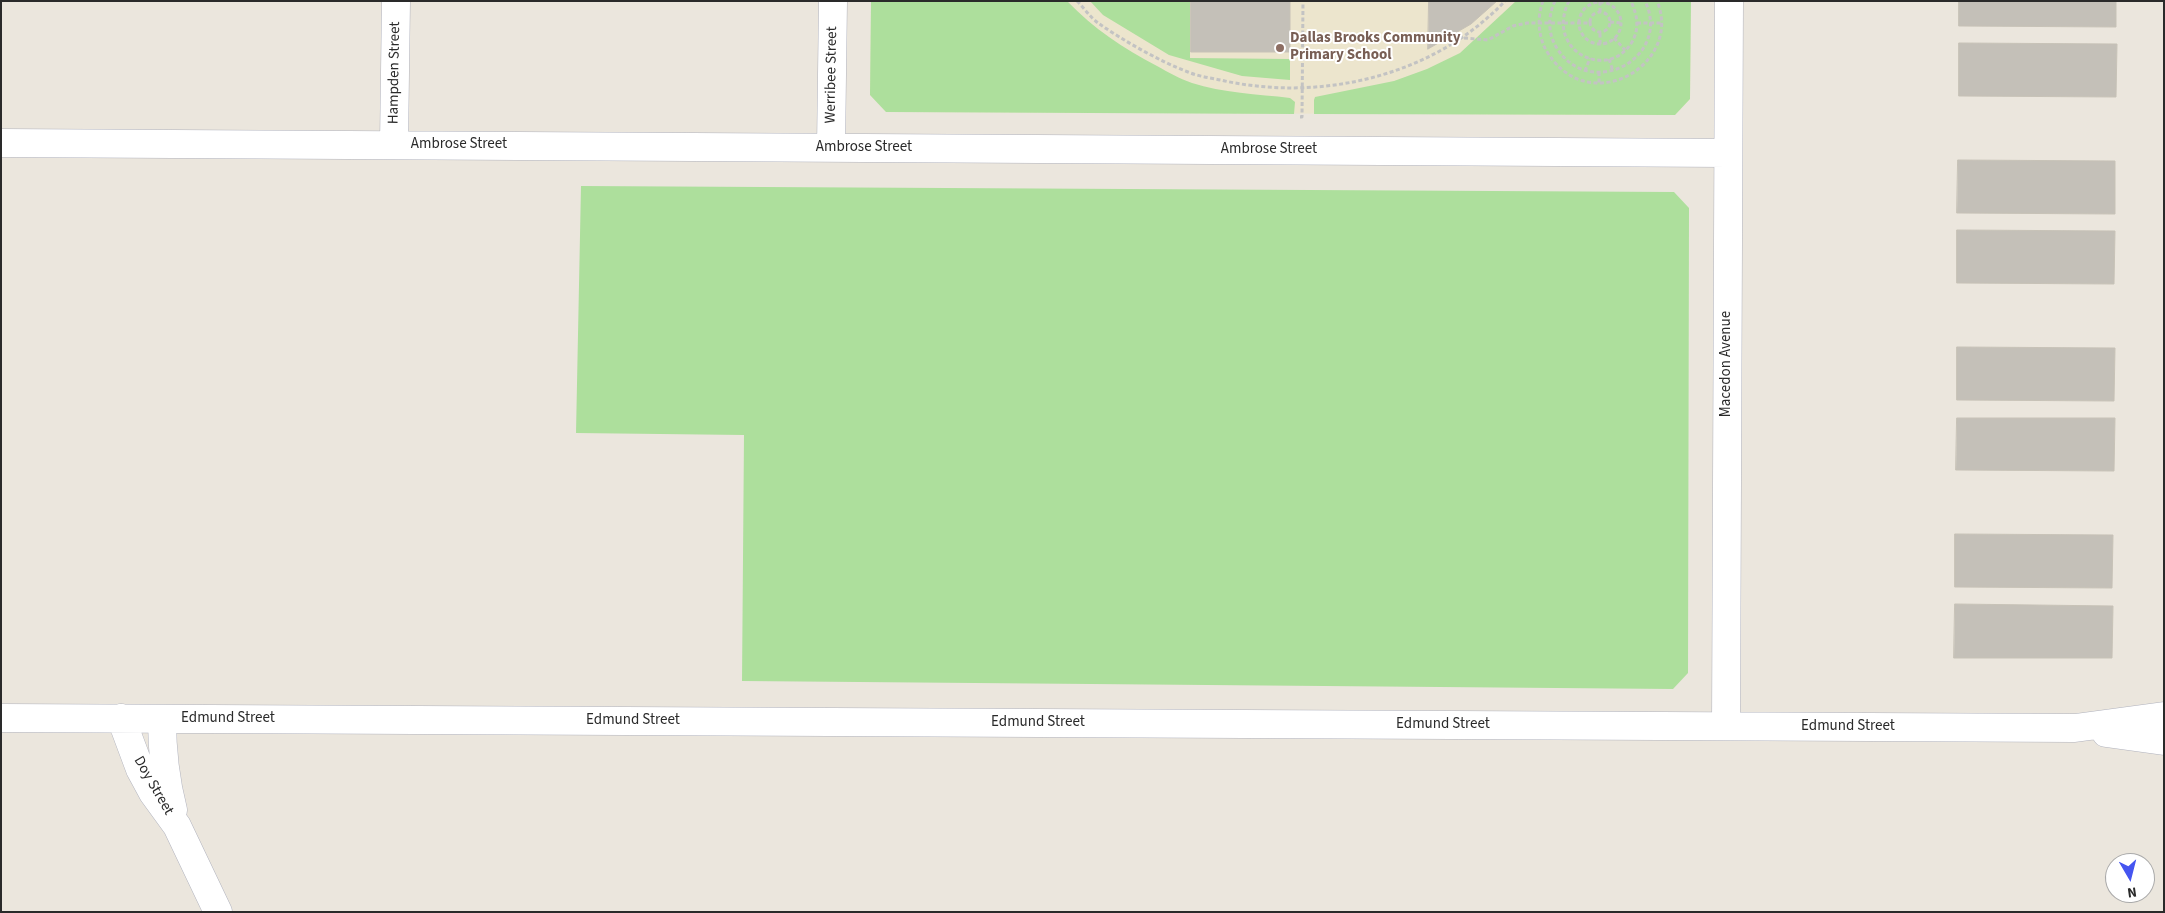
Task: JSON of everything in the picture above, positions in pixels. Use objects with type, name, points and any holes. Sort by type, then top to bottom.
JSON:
[{"type":"street","name":"Hampden Street","points":[[394,144],[396,1]]},
{"type":"street","name":"Werribee Street","points":[[832,148],[833,1]]},
{"type":"street","name":"Macedon Avenue","points":[[1726,726],[1729,1]]},
{"type":"street","name":"Ambrose Street","points":[[1,143],[1728,153]]},
{"type":"street","name":"Edmund Street","points":[[2075,728],[2164,716]]},
{"type":"street","name":"Edmund Street","points":[[1,718],[2075,728],[2164,741]]},
{"type":"street","name":"Doy Street","points":[[121,718],[140,769],[153,793],[177,826],[218,912]]},
{"type":"street","name":"Doy Street","points":[[162,719],[162,752],[165,778],[177,826]]},
{"type":"path","points":[[1077,1],[1097,22],[1152,55],[1189,73],[1241,84],[1303,88],[1329,86],[1382,75],[1426,59],[1464,38],[1494,14],[1505,1]]},
{"type":"path","points":[[1290,151],[1290,117],[1302,117],[1303,1]]},
{"type":"path","points":[[1543,1],[1539,23],[1542,43],[1553,62],[1569,76],[1589,83],[1610,83],[1630,76],[1646,62],[1658,44],[1662,23],[1657,1]]},
{"type":"path","points":[[1555,1],[1549,23],[1552,40],[1561,55],[1574,66],[1585,71],[1599,72],[1613,71],[1625,67],[1638,56],[1647,41],[1650,23],[1645,1]]},
{"type":"path","points":[[1569,1],[1564,11],[1562,23],[1564,36],[1571,47],[1581,55],[1590,58],[1610,59],[1619,56],[1635,36],[1636,11],[1631,1]]},
{"type":"path","points":[[1600,1],[1600,12]]},
{"type":"path","points":[[1600,1],[1613,6],[1620,17],[1621,23],[1620,31],[1614,38],[1600,44],[1589,41],[1584,36],[1578,23],[1583,10],[1593,2],[1600,1]]},
{"type":"path","points":[[1600,12],[1608,16],[1610,22],[1608,29],[1600,32],[1592,30],[1590,23],[1594,14],[1600,12]]},
{"type":"path","points":[[1610,22],[1621,23]]},
{"type":"path","points":[[1464,38],[1488,40],[1513,26],[1539,23],[1590,23]]},
{"type":"path","points":[[1637,23],[1662,23]]},
{"type":"path","points":[[1600,32],[1600,44]]},
{"type":"path","points":[[1614,38],[1625,50]]},
{"type":"path","points":[[1585,71],[1590,58]]},
{"type":"path","points":[[1610,59],[1613,71]]},
{"type":"path","points":[[1599,72],[1599,83]]},
{"type":"shaded area","name":"Dallas Brooks Community Primary School","points":[[871,1],[1691,1],[1690,99],[1675,115],[886,112],[870,95]]},
{"type":"green space","points":[[871,1],[1067,1],[1109,37],[1174,75],[1192,83],[1215,89],[1290,98],[1295,102],[1294,114],[886,112],[870,95]]},
{"type":"green space","points":[[1090,1],[1190,1],[1190,58],[1290,59],[1290,80],[1242,76],[1169,55],[1103,15]]},
{"type":"green space","points":[[1516,1],[1691,1],[1690,99],[1675,115],[1314,114],[1315,97],[1394,81],[1427,69],[1460,53]]},
{"type":"green space","points":[[581,186],[1674,192],[1689,208],[1688,673],[1673,689],[742,681],[744,435],[576,433]]},
{"type":"building","points":[[1191,1],[1290,1],[1290,52],[1191,52]]},
{"type":"building","points":[[1429,1],[1497,1],[1471,24],[1428,49]]},
{"type":"building","points":[[1959,1],[2116,1],[2116,27],[1959,26]]},
{"type":"building","points":[[1959,43],[2117,44],[2116,97],[1959,96]]},
{"type":"building","points":[[1958,160],[2115,161],[2115,214],[1957,213]]},
{"type":"building","points":[[1957,230],[2115,231],[2114,284],[1957,283]]},
{"type":"building","points":[[1957,347],[2115,348],[2114,401],[1957,400]]},
{"type":"building","points":[[1957,418],[2115,418],[2114,471],[1956,470]]},
{"type":"building","points":[[1955,534],[2113,535],[2112,588],[1955,587]]},
{"type":"building","points":[[1955,604],[2113,606],[2112,658],[1954,658]]},
{"type":"place","name":"Dallas Brooks Community Primary School","points":[[1280,48]]}]
